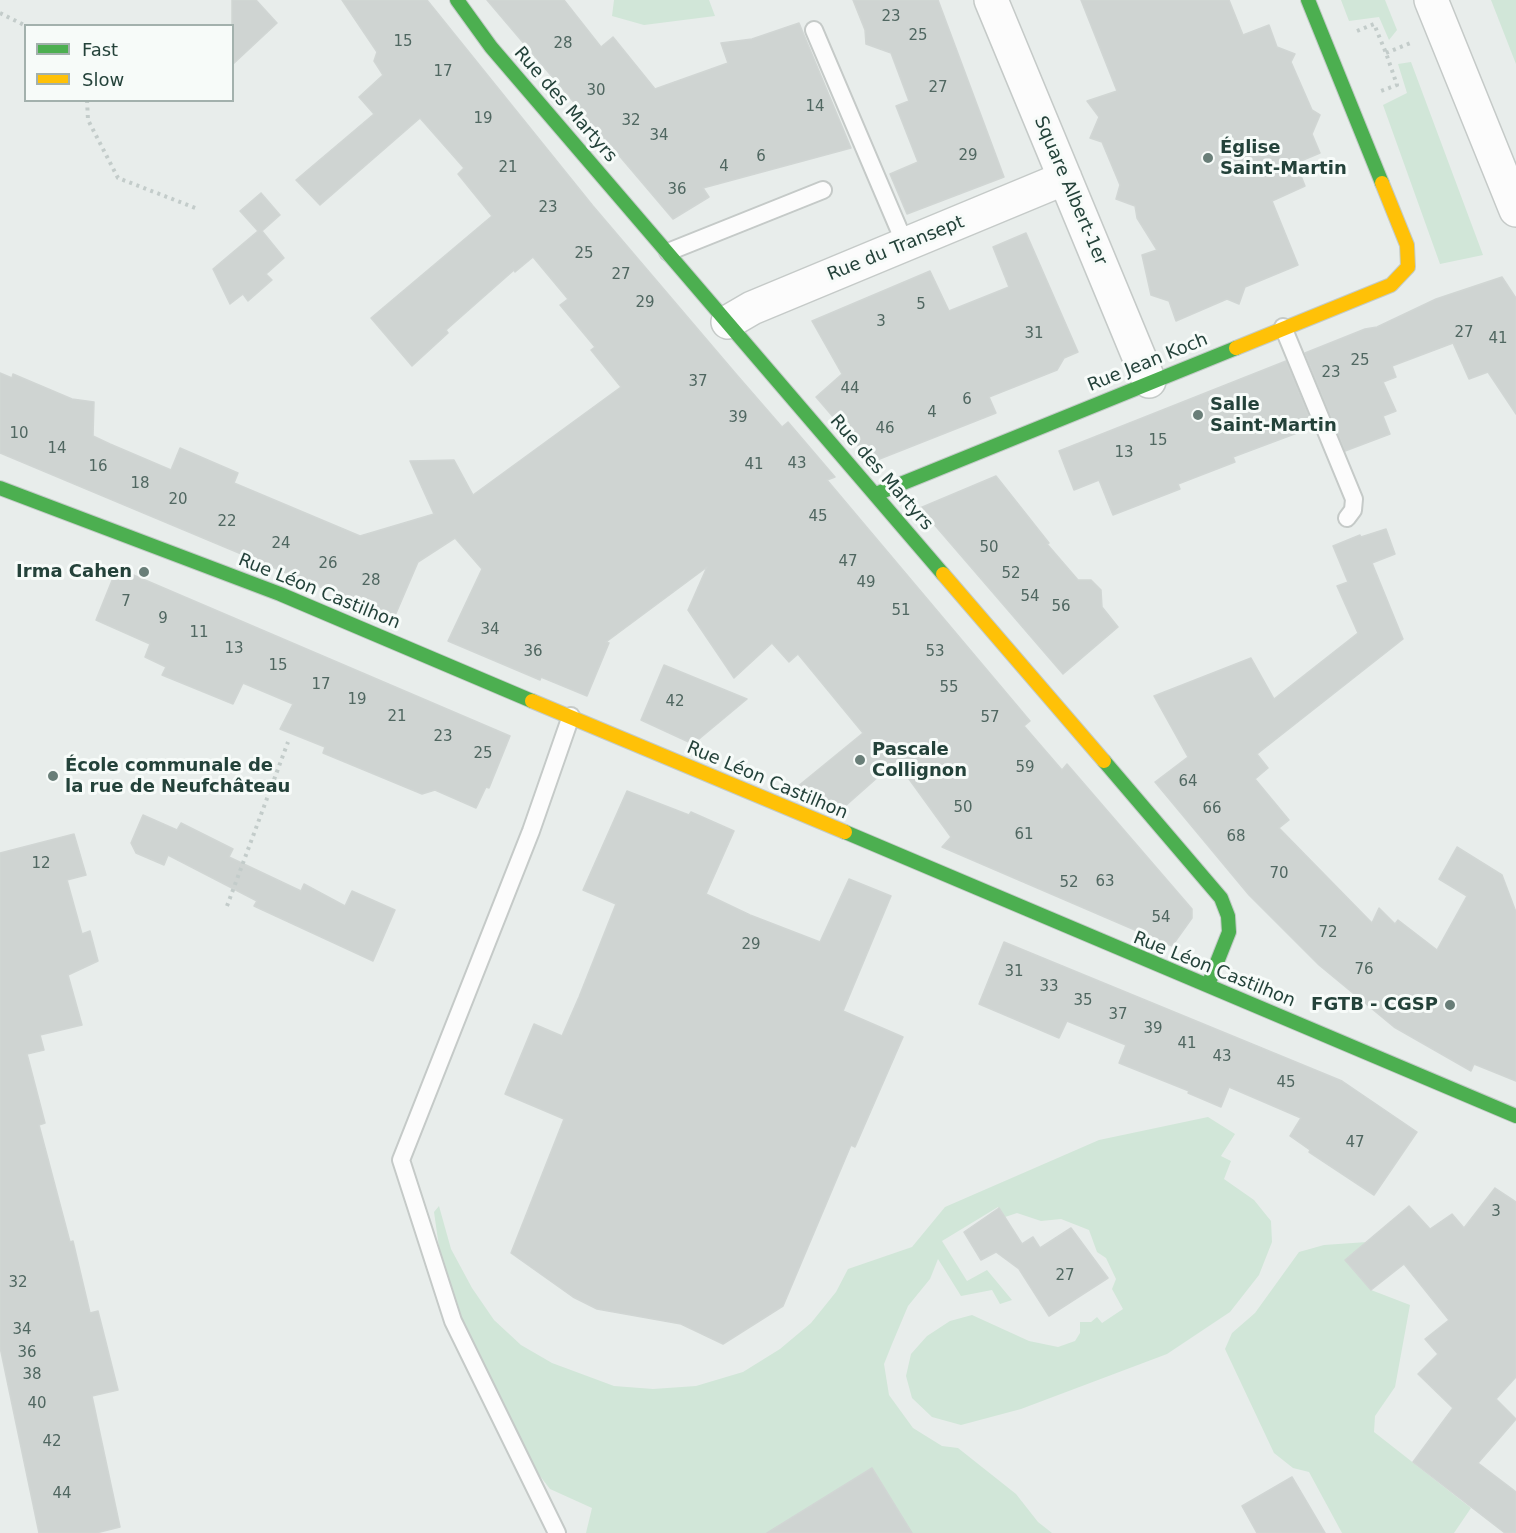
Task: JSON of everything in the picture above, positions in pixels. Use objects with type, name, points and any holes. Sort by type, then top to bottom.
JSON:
[{"type":"street","name":"Rue des Martyrs","points":[[457,0],[491,47],[1221,898],[1228,916],[1229,932],[1208,985]]},
{"type":"street","name":"Square Albert-1er","points":[[991,0],[1149,381]]},
{"type":"street","name":"Rue Jean Koch","points":[[876,494],[1149,381],[1391,285],[1408,267],[1407,245],[1308,0]]},
{"type":"street","points":[[1431,0],[1516,210]]},
{"type":"street","name":"Rue du Transept","points":[[728,322],[752,308],[906,246],[1065,178]]},
{"type":"street","name":"Rue Léon Castilhon","points":[[0,488],[280,594],[1122,952],[1208,985],[1516,1116]]},
{"type":"lane","points":[[814,30],[906,246]]},
{"type":"lane","points":[[668,252],[823,190]]},
{"type":"lane","points":[[1283,327],[1354,499],[1353,510],[1347,518]]},
{"type":"lane","points":[[557,1533],[453,1321],[401,1160],[531,831],[571,716]]},
{"type":"path","points":[[0,13],[24,25]]},
{"type":"path","points":[[1349,34],[1374,24],[1386,54],[1397,85],[1371,95]]},
{"type":"path","points":[[1386,54],[1400,47]]},
{"type":"path","points":[[87,102],[88,120],[118,178],[198,209]]},
{"type":"path","points":[[227,906],[288,742]]},
{"type":"green space","points":[[614,0],[709,0],[715,16],[644,25],[612,16]]},
{"type":"green space","points":[[1341,0],[1385,0],[1397,30],[1389,40],[1379,17],[1349,21]]},
{"type":"green space","points":[[1491,0],[1516,0],[1516,64]]},
{"type":"green space","points":[[1411,62],[1483,255],[1440,264],[1383,105],[1407,93],[1398,64]]},
{"type":"green space","points":[[1208,1117],[1235,1134],[1221,1156],[1231,1161],[1224,1179],[1254,1200],[1271,1221],[1272,1242],[1259,1275],[1230,1312],[1167,1354],[1021,1409],[961,1425],[932,1417],[912,1398],[906,1376],[911,1354],[927,1336],[950,1321],[972,1315],[1029,1341],[1058,1347],[1075,1341],[1080,1333],[1080,1322],[1091,1322],[1097,1317],[1102,1323],[1123,1309],[1112,1289],[1116,1279],[1106,1258],[1097,1252],[1089,1230],[1061,1219],[1041,1221],[1017,1213],[1005,1217],[998,1207],[942,1241],[967,1281],[987,1270],[1012,1300],[1000,1304],[992,1290],[961,1296],[938,1259],[930,1279],[908,1306],[884,1364],[889,1395],[913,1428],[942,1446],[958,1448],[1016,1494],[1038,1522],[1052,1533],[912,1533],[872,1469],[767,1533],[586,1533],[592,1508],[550,1489],[520,1450],[472,1348],[443,1275],[434,1212],[439,1206],[451,1249],[472,1288],[494,1320],[521,1345],[552,1363],[614,1386],[653,1389],[696,1386],[743,1372],[780,1349],[811,1323],[836,1292],[848,1269],[912,1247],[945,1207],[1099,1140]]},
{"type":"green space","points":[[1367,1242],[1345,1260],[1371,1290],[1410,1305],[1395,1387],[1375,1416],[1374,1432],[1471,1508],[1454,1533],[1342,1533],[1309,1472],[1293,1468],[1274,1453],[1225,1349],[1232,1333],[1255,1313],[1299,1252],[1324,1245]]},
{"type":"building","points":[[232,0],[256,0],[277,23],[234,63],[234,24],[232,24]]},
{"type":"building","points":[[342,0],[427,0],[593,206],[736,374],[782,427],[788,422],[835,477],[827,480],[1030,721],[1024,726],[1062,770],[1067,764],[1192,909],[1192,918],[1172,946],[942,847],[951,837],[896,761],[843,808],[797,787],[863,733],[798,654],[789,662],[772,643],[734,678],[688,610],[707,567],[606,642],[609,643],[587,696],[541,677],[540,680],[448,641],[482,569],[455,538],[418,562],[394,618],[0,453],[0,373],[12,378],[13,374],[72,399],[94,402],[93,436],[110,444],[171,470],[180,448],[238,473],[234,483],[360,536],[434,514],[410,461],[454,460],[473,495],[621,387],[591,350],[595,347],[560,305],[568,299],[533,257],[515,272],[514,270],[446,330],[448,333],[412,366],[371,318],[492,216],[458,174],[464,168],[420,118],[320,205],[296,180],[374,114],[359,97],[383,75],[374,61],[377,52]]},
{"type":"building","points":[[487,0],[564,0],[601,47],[613,37],[655,89],[728,63],[721,43],[752,39],[799,23],[851,148],[703,188],[709,197],[673,219]]},
{"type":"building","points":[[853,0],[938,0],[1004,177],[907,214],[890,174],[918,162],[896,106],[909,101],[891,53],[866,44],[865,30]]},
{"type":"building","name":"Église Saint-Martin","points":[[1081,0],[1229,0],[1243,35],[1269,25],[1277,47],[1295,54],[1291,62],[1312,110],[1320,115],[1312,134],[1320,153],[1296,163],[1305,186],[1272,201],[1298,265],[1245,287],[1239,304],[1227,299],[1176,321],[1169,301],[1151,295],[1142,255],[1157,250],[1137,218],[1135,206],[1116,199],[1120,185],[1102,142],[1090,138],[1099,117],[1087,101],[1117,91]]},
{"type":"building","points":[[261,193],[280,215],[262,231],[284,258],[266,274],[272,280],[248,301],[243,294],[230,304],[213,269],[258,231],[240,211]]},
{"type":"building","points":[[1026,233],[1078,352],[1064,358],[1057,370],[989,397],[996,413],[872,462],[816,397],[842,374],[812,321],[930,271],[949,311],[1009,287],[993,247]]},
{"type":"building","points":[[1502,277],[1516,298],[1516,414],[1488,372],[1469,379],[1453,343],[1392,366],[1396,377],[1383,382],[1396,411],[1383,416],[1390,434],[1345,451],[1305,353],[1365,329],[1377,327],[1436,299]]},
{"type":"building","points":[[1286,361],[1313,427],[1233,457],[1235,462],[1178,484],[1180,489],[1113,515],[1099,480],[1074,490],[1059,451]]},
{"type":"building","points":[[996,476],[1049,543],[1047,544],[1078,580],[1091,580],[1101,590],[1102,607],[1118,627],[1063,674],[920,508]]},
{"type":"building","points":[[1386,529],[1395,554],[1372,563],[1403,639],[1257,754],[1268,768],[1255,779],[1289,820],[1279,828],[1372,923],[1379,908],[1395,924],[1398,920],[1437,950],[1467,896],[1439,879],[1457,847],[1502,875],[1516,912],[1516,1081],[1474,1064],[1471,1071],[1394,1027],[1319,965],[1249,895],[1155,782],[1188,757],[1154,696],[1251,658],[1274,699],[1358,633],[1337,586],[1348,582],[1333,546],[1360,535],[1361,537]]},
{"type":"building","points":[[117,568],[510,736],[489,788],[486,787],[476,808],[435,790],[422,794],[323,753],[325,747],[280,729],[293,704],[243,683],[233,704],[162,675],[166,667],[145,657],[150,644],[96,620]]},
{"type":"building","points":[[664,665],[747,699],[693,744],[641,720]]},
{"type":"building","points":[[627,791],[689,815],[691,812],[734,831],[706,894],[750,915],[820,942],[849,879],[891,896],[843,1011],[903,1037],[855,1147],[851,1145],[783,1306],[723,1344],[681,1324],[597,1309],[573,1297],[511,1253],[564,1119],[505,1094],[534,1024],[562,1036],[579,997],[616,904],[583,890]]},
{"type":"building","points":[[143,815],[177,830],[181,823],[233,849],[229,857],[301,891],[304,884],[345,906],[352,891],[395,910],[373,961],[254,906],[257,901],[168,855],[164,865],[136,853],[131,843]]},
{"type":"building","points":[[74,834],[86,875],[67,880],[82,934],[90,931],[98,961],[68,975],[82,1025],[40,1035],[44,1050],[27,1054],[45,1123],[39,1125],[70,1242],[73,1241],[90,1313],[98,1311],[118,1390],[92,1396],[120,1527],[96,1533],[39,1533],[0,1347],[0,853]]},
{"type":"building","points":[[1004,942],[1342,1081],[1417,1132],[1374,1195],[1309,1152],[1310,1150],[1290,1136],[1301,1118],[1229,1087],[1221,1107],[1188,1093],[1189,1091],[1119,1063],[1126,1045],[1067,1021],[1059,1038],[979,1004]]},
{"type":"building","points":[[1495,1188],[1516,1202],[1516,1377],[1496,1399],[1516,1419],[1478,1463],[1516,1492],[1516,1533],[1505,1533],[1413,1462],[1453,1408],[1418,1374],[1438,1354],[1425,1339],[1449,1320],[1404,1264],[1371,1290],[1345,1260],[1409,1206],[1430,1229],[1452,1214],[1464,1228]]},
{"type":"building","points":[[999,1208],[1022,1244],[1033,1237],[1040,1248],[1071,1228],[1108,1278],[1049,1316],[1019,1269],[996,1252],[981,1260],[964,1232]]},
{"type":"building","points":[[872,1468],[912,1533],[767,1533]]},
{"type":"building","points":[[1292,1477],[1325,1533],[1257,1533],[1242,1506]]},
{"type":"traffic: fast","points":[[457,0],[491,47],[943,574]]},
{"type":"traffic: fast","points":[[1308,0],[1382,183]]},
{"type":"traffic: fast","points":[[876,494],[1236,348]]},
{"type":"traffic: fast","points":[[0,488],[280,594],[532,701]]},
{"type":"traffic: fast","points":[[1104,761],[1221,898],[1228,916],[1229,932],[1208,985]]},
{"type":"traffic: fast","points":[[845,832],[1516,1116]]},
{"type":"traffic: slow","points":[[1236,348],[1391,285],[1408,267],[1407,245],[1382,183]]},
{"type":"traffic: slow","points":[[943,574],[1104,761]]},
{"type":"traffic: slow","points":[[532,701],[845,832]]},
{"type":"place","name":"Église Saint-Martin","points":[[1208,158]]},
{"type":"place","name":"Salle Saint-Martin","points":[[1198,415]]},
{"type":"place","name":"Irma Cahen","points":[[144,572]]},
{"type":"place","name":"Pascale Collignon","points":[[860,760]]},
{"type":"place","name":"École communale de la rue de Neufchâteau","points":[[53,776]]},
{"type":"place","name":"FGTB - CGSP","points":[[1450,1005]]}]
